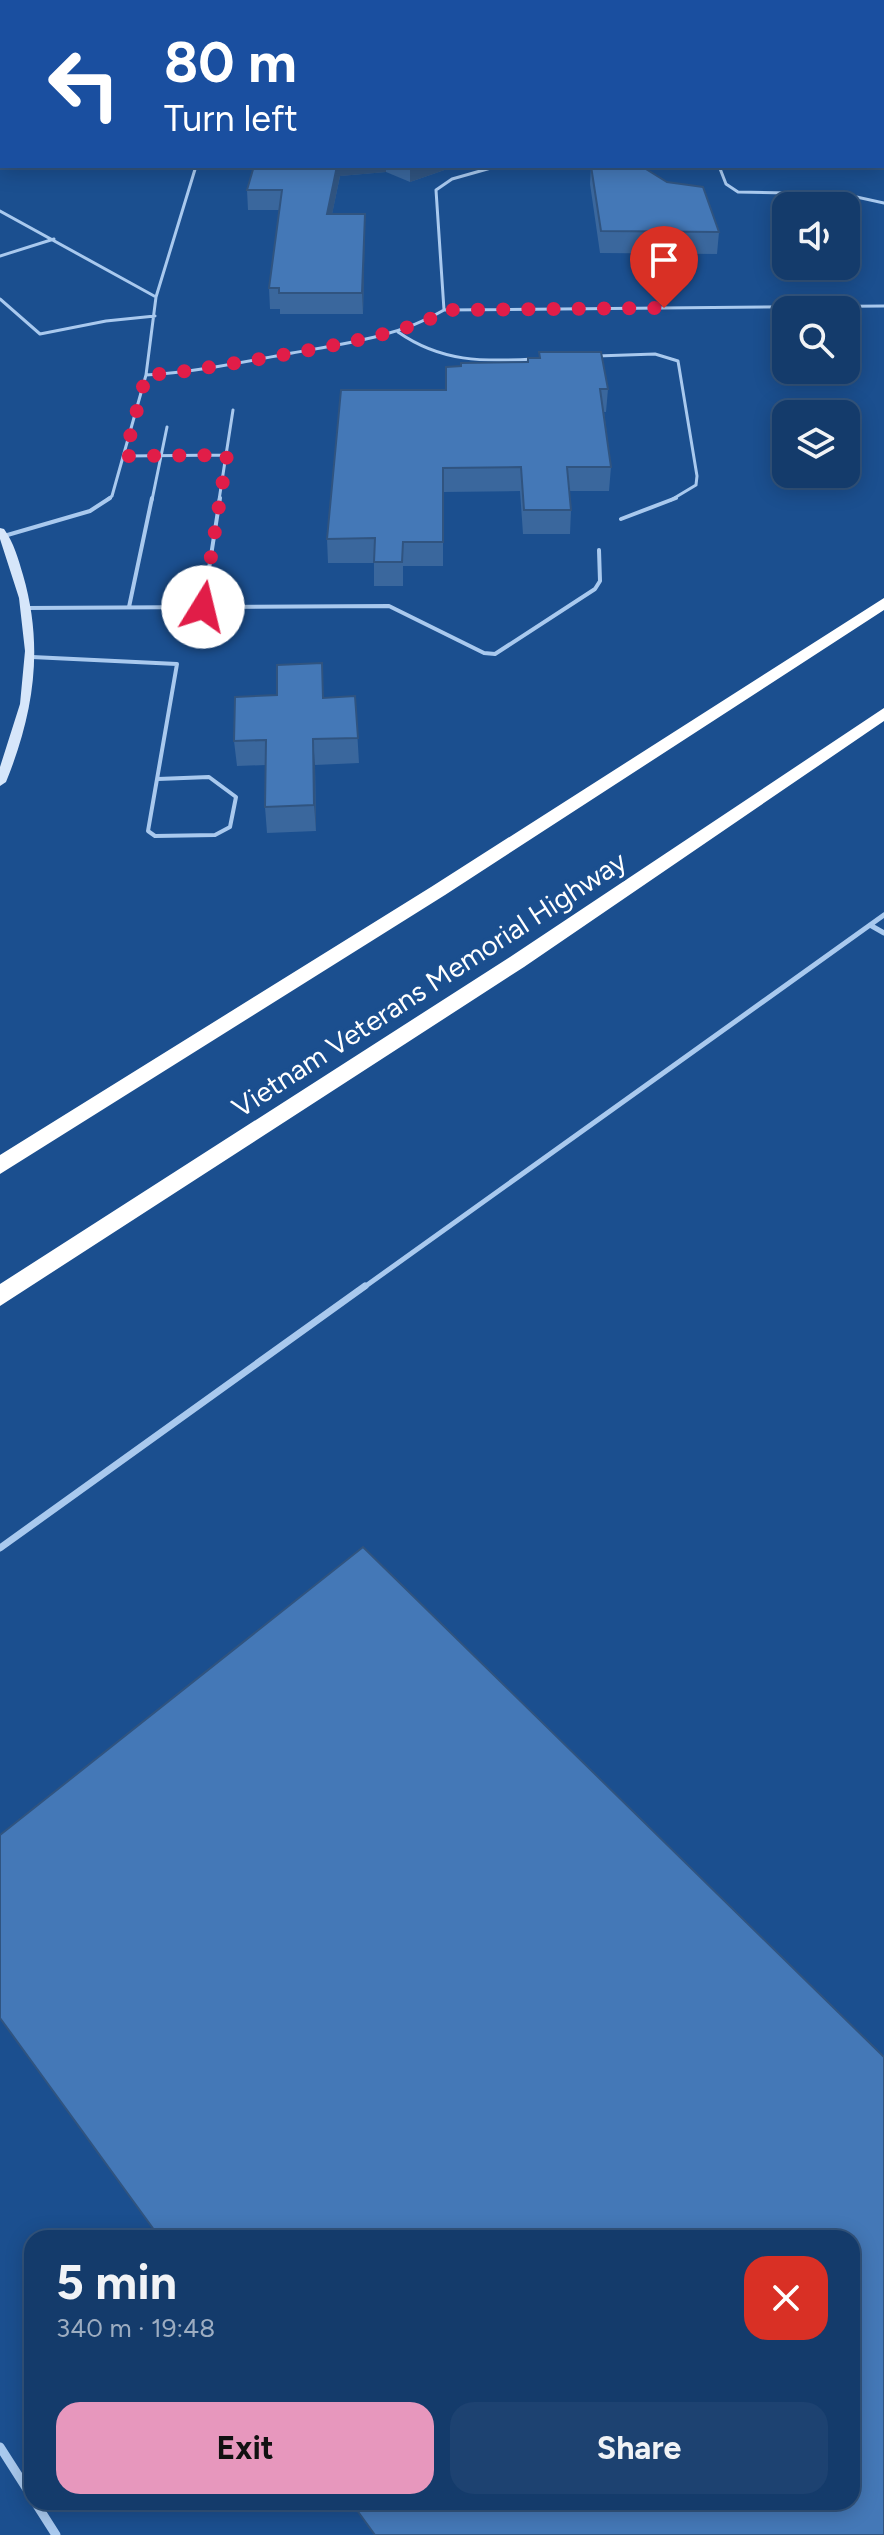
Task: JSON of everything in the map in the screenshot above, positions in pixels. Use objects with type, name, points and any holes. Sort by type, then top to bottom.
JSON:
[{"type":"highway","points":[[0,1166],[438,891],[884,603]]},
{"type":"highway","name":"Vietnam Veterans Memorial Highway","points":[[0,1296],[517,962],[884,713]]},
{"type":"street","points":[[0,782],[25,716],[32,657],[26,608],[2,534]]},
{"type":"lane","points":[[2,534],[90,511],[104,504],[116,488],[146,375],[156,297],[195,168]]},
{"type":"lane","points":[[444,310],[436,190],[452,179],[491,168]]},
{"type":"lane","points":[[720,168],[726,184],[738,192],[843,194],[884,203]]},
{"type":"lane","points":[[0,211],[156,297]]},
{"type":"lane","points":[[0,256],[54,239]]},
{"type":"lane","points":[[0,299],[40,334],[106,321],[155,316]]},
{"type":"lane","points":[[146,375],[174,373],[398,332],[438,316],[444,310],[884,306]]},
{"type":"lane","points":[[398,332],[417,348],[445,358],[546,359]]},
{"type":"lane","points":[[594,356],[655,354],[668,356],[678,361],[681,367],[696,485],[685,494],[621,519]]},
{"type":"lane","points":[[203,607],[233,410]]},
{"type":"lane","points":[[129,607],[167,427]]},
{"type":"lane","points":[[125,456],[227,455]]},
{"type":"lane","points":[[26,608],[389,606],[484,653],[495,654],[595,589],[600,581],[599,550]]},
{"type":"lane","points":[[32,657],[177,664],[148,831],[155,836],[215,835],[230,827],[236,797],[209,777],[158,779]]},
{"type":"lane","points":[[0,1548],[884,915]]},
{"type":"lane","points":[[870,925],[884,933]]},
{"type":"lane","points":[[0,2447],[24,2484]]},
{"type":"lane","points":[[40,2510],[56,2535]]},
{"type":"building","points":[[253,168],[337,168],[327,214],[365,214],[362,293],[279,293],[279,288],[269,288],[282,190],[247,190]]},
{"type":"building","points":[[591,168],[644,168],[667,182],[703,187],[719,232],[601,231]]},
{"type":"building","points":[[539,352],[601,352],[608,389],[600,389],[611,467],[567,467],[571,510],[524,510],[521,467],[443,468],[443,542],[403,542],[402,562],[374,562],[375,538],[327,539],[341,390],[446,390],[446,367],[461,366],[461,363],[528,362],[528,358],[540,358]]},
{"type":"building","points":[[322,663],[323,698],[355,696],[358,738],[313,739],[314,805],[265,807],[266,740],[234,741],[235,697],[277,695],[277,665]]},
{"type":"building","points":[[363,1547],[884,2057],[884,2535],[375,2535],[357,2510],[860,2510],[860,2230],[154,2230],[0,2018],[0,1835]]},
{"type":"route","points":[[203,607],[227,455],[125,456],[146,375],[174,373],[398,332],[438,316],[444,310],[664,308]]}]
